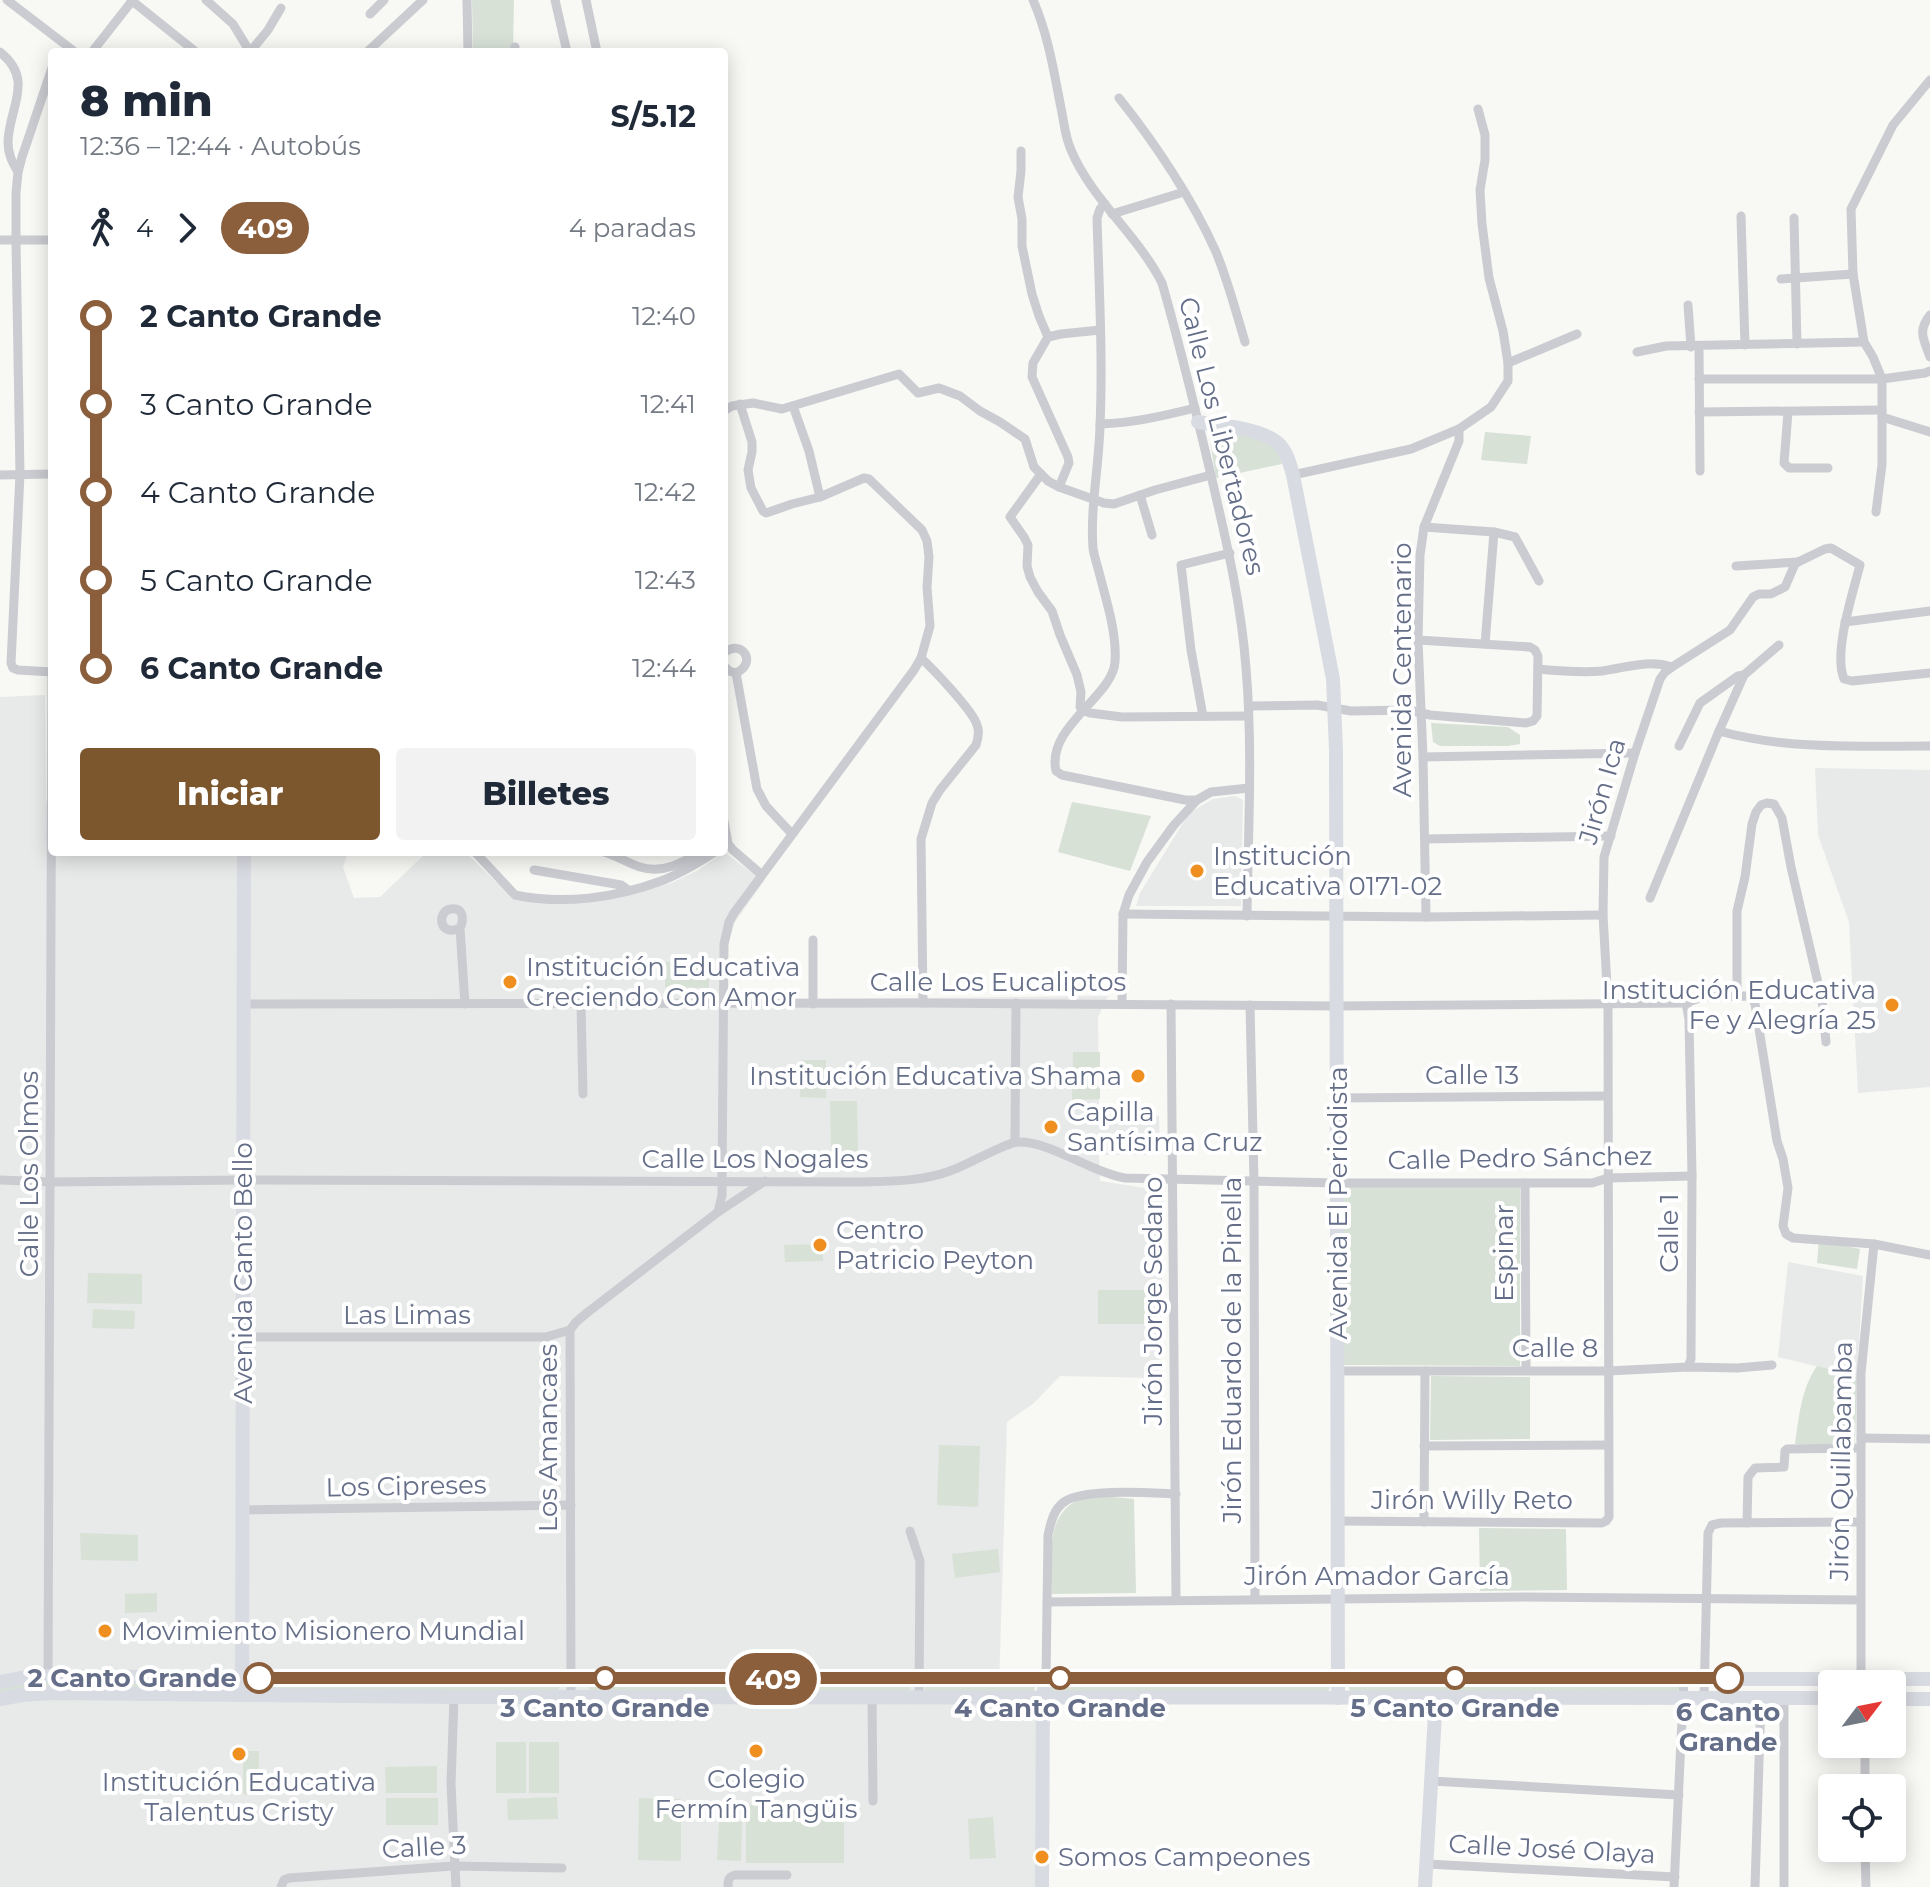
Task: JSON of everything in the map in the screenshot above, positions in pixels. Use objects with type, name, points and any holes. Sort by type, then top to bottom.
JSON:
[{"type":"main road","name":"Avenida El Periodista","points":[[1196,415],[1271,437],[1286,455],[1293,475],[1333,679],[1336,708],[1338,1698]]},
{"type":"main road","name":"Avenida Canto Bello","points":[[241,1695],[244,856]]},
{"type":"main road","points":[[0,1682],[48,1676],[1818,1679]]},
{"type":"main road","points":[[1042,1887],[1043,1696],[1046,1678]]},
{"type":"main road","points":[[1906,1679],[1930,1679]]},
{"type":"main road","points":[[0,1699],[52,1693],[454,1697],[1818,1698]]},
{"type":"main road","points":[[1425,1887],[1436,1697]]},
{"type":"main road","points":[[1906,1699],[1930,1699]]},
{"type":"street","points":[[7,0],[59,47]]},
{"type":"street","points":[[95,48],[131,0],[191,48]]},
{"type":"street","points":[[206,0],[233,24],[248,48]]},
{"type":"street","points":[[370,14],[384,0]]},
{"type":"street","points":[[371,48],[423,0]]},
{"type":"street","points":[[467,0],[468,48]]},
{"type":"street","points":[[555,0],[566,48]]},
{"type":"street","points":[[586,0],[596,48]]},
{"type":"street","name":"Calle Los Libertadores","points":[[1033,0],[1048,49],[1069,147],[1105,204],[1153,266],[1162,283],[1230,553],[1238,592],[1246,665],[1249,788],[1247,916]]},
{"type":"street","points":[[253,48],[281,8]]},
{"type":"street","points":[[0,52],[16,69],[19,82],[8,141],[10,157],[18,172]]},
{"type":"street","points":[[48,80],[18,172],[16,241],[20,474],[11,663],[13,668],[48,672]]},
{"type":"street","points":[[1876,512],[1882,465],[1882,379],[1864,342],[1853,274],[1851,209],[1893,125],[1930,80]]},
{"type":"street","points":[[1119,98],[1184,192],[1215,251],[1245,342]]},
{"type":"street","points":[[1293,475],[1411,449],[1459,429],[1491,407],[1508,381],[1503,331],[1489,278],[1482,224],[1480,190],[1485,135],[1478,109]]},
{"type":"street","points":[[1021,151],[1018,197],[1022,246],[1032,294],[1048,337]]},
{"type":"street","points":[[1112,214],[1184,192]]},
{"type":"street","points":[[1105,204],[1097,218],[1100,424],[1093,549],[1114,636],[1115,664],[1105,683],[1059,743],[1054,764],[1056,771],[1062,775],[1173,798],[1197,800]]},
{"type":"street","points":[[1741,216],[1745,345]]},
{"type":"street","points":[[1794,218],[1797,344]]},
{"type":"street","points":[[0,240],[48,240]]},
{"type":"street","points":[[1781,279],[1853,274]]},
{"type":"street","points":[[1688,305],[1699,379],[1700,471]]},
{"type":"street","points":[[1930,315],[1926,334],[1930,357]]},
{"type":"street","points":[[1059,487],[1069,463],[1068,457],[1031,370],[1048,337],[1100,330]]},
{"type":"street","points":[[1508,363],[1577,334]]},
{"type":"street","points":[[1637,352],[1666,346],[1864,342]]},
{"type":"street","points":[[1699,379],[1882,379],[1930,371]]},
{"type":"street","points":[[728,409],[753,403],[782,409],[899,374],[918,393],[947,389],[1019,433],[1025,439],[1032,462],[1048,481],[1094,500],[1114,504],[1211,475]]},
{"type":"street","points":[[718,1212],[722,1195],[726,932],[734,913],[921,658],[930,626],[927,587],[929,557],[922,530],[869,479],[864,478],[820,497],[766,513],[763,511],[751,488],[748,470],[752,442],[740,404]]},
{"type":"street","points":[[793,406],[809,451],[820,497]]},
{"type":"street","points":[[1699,412],[1882,413],[1930,432]]},
{"type":"street","points":[[1788,412],[1786,466],[1828,468]]},
{"type":"street","points":[[1100,424],[1196,415]]},
{"type":"street","name":"Avenida Centenario","points":[[1426,917],[1418,640],[1420,555],[1424,527],[1459,441],[1459,429]]},
{"type":"street","points":[[0,475],[48,474]]},
{"type":"street","points":[[1041,474],[1010,520],[1028,545],[1030,577],[1052,611],[1077,675],[1082,710]]},
{"type":"street","points":[[1140,495],[1152,535]]},
{"type":"street","points":[[1424,527],[1494,532],[1515,537],[1539,581]]},
{"type":"street","points":[[1485,644],[1494,532]]},
{"type":"street","points":[[1736,566],[1798,562],[1831,548],[1860,565],[1845,622],[1841,670],[1844,679],[1852,681],[1930,673]]},
{"type":"street","points":[[1203,716],[1181,565],[1230,553]]},
{"type":"street","name":"Jirón Ica","points":[[1606,1521],[1609,1517],[1608,1004],[1603,915],[1604,857],[1660,679],[1672,667],[1730,630],[1753,597],[1771,594],[1785,587],[1798,562]]},
{"type":"street","points":[[1845,622],[1930,611]]},
{"type":"street","points":[[1082,710],[1122,717],[1203,716],[1317,705],[1351,711],[1409,710],[1526,723],[1537,716],[1538,656],[1535,650],[1530,647],[1418,640]]},
{"type":"street","points":[[1650,898],[1744,675],[1779,645]]},
{"type":"street","points":[[728,649],[735,647],[747,657],[743,670],[736,673],[728,670]]},
{"type":"street","points":[[921,658],[972,716],[979,736],[976,745],[932,803],[921,839],[923,1003]]},
{"type":"street","points":[[1538,669],[1580,673],[1649,663],[1672,667]]},
{"type":"street","points":[[736,673],[757,789],[766,806],[792,834]]},
{"type":"street","points":[[1679,746],[1700,703],[1744,675]]},
{"type":"street","points":[[1719,731],[1743,738],[1818,746],[1930,746]]},
{"type":"street","points":[[1423,757],[1635,753]]},
{"type":"street","points":[[1122,1004],[1123,914],[1129,895],[1147,862],[1197,800],[1211,792],[1249,788]]},
{"type":"street","points":[[1737,996],[1737,911],[1752,824],[1761,805],[1774,804],[1782,818],[1814,961],[1826,1042]]},
{"type":"street","points":[[1425,839],[1611,836]]},
{"type":"street","points":[[728,844],[762,875]]},
{"type":"street","name":"Calle Los Olmos","points":[[48,1676],[52,856]]},
{"type":"street","points":[[479,856],[515,895],[578,900],[659,882],[708,856]]},
{"type":"street","points":[[614,856],[656,870],[669,868],[693,856]]},
{"type":"street","points":[[534,870],[621,885],[628,890]]},
{"type":"street","points":[[1123,914],[1337,917],[1603,915]]},
{"type":"street","points":[[460,928],[465,1004]]},
{"type":"street","points":[[813,940],[813,1004]]},
{"type":"street","name":"Calle Los Eucaliptos","points":[[243,1004],[1016,1003],[1337,1006],[1686,1003],[1702,997],[1746,996],[1752,998],[1755,1004],[1777,1141],[1788,1188],[1783,1226],[1786,1234],[1793,1238],[1874,1244]]},
{"type":"street","points":[[1016,1003],[1015,1141],[1037,1145],[1108,1175],[1125,1178],[1254,1181]]},
{"type":"street","name":"Calle 1","points":[[1686,1003],[1689,1019],[1692,1176],[1691,1359],[1688,1367]]},
{"type":"street","points":[[581,1004],[583,1094]]},
{"type":"street","name":"Jirón Jorge Sedano","points":[[1171,1004],[1176,1599]]},
{"type":"street","name":"Jirón Eduardo de la Pinella","points":[[1250,1005],[1254,1181],[1255,1598]]},
{"type":"street","name":"Calle 13","points":[[1337,1098],[1608,1096]]},
{"type":"street","name":"Calle Los Nogales","points":[[0,1180],[908,1181],[929,1178],[967,1165],[1015,1141]]},
{"type":"street","name":"Calle Pedro Sánchez","points":[[1254,1181],[1592,1183],[1608,1178],[1692,1176]]},
{"type":"street","name":"Los Amancaes","points":[[571,1696],[570,1330],[588,1312],[718,1212],[765,1181]]},
{"type":"street","name":"Espinar","points":[[1525,1183],[1526,1370]]},
{"type":"street","points":[[1874,1244],[1930,1255]]},
{"type":"street","name":"Jirón Quillabamba","points":[[1861,1670],[1861,1373],[1874,1244]]},
{"type":"street","name":"Las Limas","points":[[244,1337],[546,1337],[570,1330]]},
{"type":"street","name":"Calle 8","points":[[1338,1371],[1608,1371],[1772,1365]]},
{"type":"street","points":[[1424,1522],[1425,1371]]},
{"type":"street","points":[[1747,1523],[1748,1477],[1755,1468],[1784,1467],[1787,1449],[1930,1439]]},
{"type":"street","points":[[1424,1446],[1608,1445]]},
{"type":"street","points":[[1046,1678],[1048,1535],[1052,1516],[1065,1502],[1082,1496],[1176,1494]]},
{"type":"street","name":"Los Cipreses","points":[[243,1510],[571,1505]]},
{"type":"street","name":"Jirón Willy Reto","points":[[1337,1521],[1606,1521]]},
{"type":"street","points":[[1704,1698],[1708,1533],[1712,1525],[1860,1522]]},
{"type":"street","points":[[910,1531],[920,1561],[919,1697]]},
{"type":"street","name":"Jirón Amador García","points":[[1047,1602],[1567,1597],[1860,1600]]},
{"type":"street","points":[[1675,1882],[1684,1678]]},
{"type":"street","points":[[454,1697],[451,1784],[456,1887]]},
{"type":"street","points":[[872,1697],[873,1801]]},
{"type":"street","points":[[1755,1887],[1761,1698]]},
{"type":"street","points":[[1784,1698],[1784,1887]]},
{"type":"street","points":[[1431,1781],[1679,1795]]},
{"type":"street","points":[[1865,1862],[1866,1887]]},
{"type":"street","name":"Calle José Olaya","points":[[1427,1864],[1675,1882]]},
{"type":"street","name":"Calle 3","points":[[281,1887],[284,1880],[289,1878],[453,1866],[562,1868]]},
{"type":"street","points":[[728,1887],[730,1876],[787,1875]]},
{"type":"shaded area","points":[[472,0],[514,0],[513,48],[473,48]]},
{"type":"shaded area","points":[[1208,429],[1265,441],[1278,451],[1282,464],[1216,478]]},
{"type":"shaded area","points":[[1485,432],[1531,436],[1527,464],[1481,460]]},
{"type":"shaded area","points":[[45,695],[48,856],[347,856],[343,867],[354,898],[380,897],[423,856],[469,856],[508,893],[615,898],[671,883],[697,871],[718,856],[728,855],[764,881],[735,922],[728,945],[728,1000],[1108,996],[1098,1017],[1099,1114],[1159,1116],[1160,1155],[1099,1155],[1100,1181],[1164,1191],[1160,1378],[1060,1376],[1034,1403],[1007,1422],[999,1689],[1039,1703],[1038,1887],[0,1887],[0,697]]},
{"type":"shaded area","points":[[1431,723],[1508,727],[1520,735],[1520,744],[1440,746],[1433,742]]},
{"type":"shaded area","name":"Institución Educativa Fe y Alegría 25","points":[[1815,768],[1930,770],[1930,1087],[1858,1093],[1849,922],[1818,835]]},
{"type":"shaded area","name":"Institución Educativa 0171-02","points":[[1235,796],[1243,800],[1241,906],[1136,906],[1140,893],[1189,813],[1213,799]]},
{"type":"shaded area","points":[[1072,802],[1151,816],[1130,871],[1058,852]]},
{"type":"shaded area","points":[[665,962],[709,963],[709,988],[665,987]]},
{"type":"shaded area","points":[[1073,1052],[1100,1052],[1100,1099],[1072,1100]]},
{"type":"shaded area","points":[[801,1060],[826,1060],[826,1098],[800,1097]]},
{"type":"shaded area","points":[[830,1101],[857,1101],[858,1151],[831,1151]]},
{"type":"shaded area","points":[[1344,1187],[1520,1187],[1520,1366],[1344,1365]]},
{"type":"shaded area","points":[[1819,1240],[1860,1249],[1857,1269],[1817,1263]]},
{"type":"shaded area","points":[[822,1244],[823,1261],[785,1262],[784,1245]]},
{"type":"shaded area","points":[[1788,1262],[1863,1276],[1857,1376],[1778,1357]]},
{"type":"shaded area","points":[[88,1273],[142,1274],[142,1304],[87,1303]]},
{"type":"shaded area","points":[[1098,1290],[1146,1290],[1146,1324],[1098,1324]]},
{"type":"shaded area","points":[[93,1309],[135,1311],[134,1329],[92,1328]]},
{"type":"shaded area","points":[[1817,1366],[1857,1376],[1855,1445],[1795,1444],[1804,1394]]},
{"type":"shaded area","points":[[1431,1376],[1530,1377],[1530,1439],[1430,1440]]},
{"type":"shaded area","points":[[939,1445],[980,1446],[978,1507],[937,1505]]},
{"type":"shaded area","points":[[1081,1499],[1134,1499],[1136,1593],[1052,1594],[1052,1540],[1060,1515]]},
{"type":"shaded area","points":[[1479,1528],[1566,1529],[1567,1590],[1480,1591]]},
{"type":"shaded area","points":[[80,1533],[138,1535],[138,1561],[81,1560]]},
{"type":"shaded area","points":[[998,1549],[1000,1572],[955,1578],[952,1554]]},
{"type":"shaded area","points":[[157,1593],[157,1612],[125,1613],[125,1594]]},
{"type":"shaded area","points":[[16,1682],[229,1682],[232,1687],[229,1691],[0,1692],[0,1686]]},
{"type":"shaded area","points":[[557,1682],[560,1686],[558,1690],[254,1691],[252,1684]]},
{"type":"shaded area","points":[[1051,1682],[1330,1682],[1330,1688],[1328,1691],[1048,1692]]},
{"type":"shaded area","points":[[930,1683],[1036,1683],[1034,1691],[925,1690]]},
{"type":"shaded area","points":[[588,1684],[909,1684],[910,1690],[590,1691]]},
{"type":"shaded area","points":[[1348,1684],[1680,1684],[1678,1692],[1350,1692]]},
{"type":"shaded area","points":[[496,1742],[526,1742],[526,1793],[496,1793]]},
{"type":"shaded area","points":[[529,1742],[559,1742],[559,1793],[529,1793]]},
{"type":"shaded area","points":[[243,1751],[259,1751],[258,1795],[243,1794]]},
{"type":"shaded area","points":[[437,1766],[437,1793],[386,1793],[385,1767]]},
{"type":"shaded area","points":[[557,1797],[558,1819],[508,1820],[507,1799]]},
{"type":"shaded area","points":[[386,1798],[438,1798],[438,1825],[386,1825]]},
{"type":"shaded area","points":[[639,1798],[681,1799],[681,1861],[638,1860]]},
{"type":"shaded area","points":[[746,1805],[844,1806],[844,1863],[746,1863]]},
{"type":"shaded area","points":[[993,1817],[996,1858],[970,1859],[968,1819]]},
{"type":"shaded area","points":[[719,1821],[742,1822],[741,1861],[717,1860]]},
{"type":"bus line","name":"409","points":[[259,1678],[1728,1678]]},
{"type":"place","name":"Institución Educativa 0171-02","points":[[1197,871]]},
{"type":"place","name":"Institución Educativa Creciendo Con Amor","points":[[510,982]]},
{"type":"place","name":"Institución Educativa Fe y Alegría 25","points":[[1892,1005]]},
{"type":"place","name":"Institución Educativa Shama","points":[[1138,1076]]},
{"type":"place","name":"Capilla Santísima Cruz","points":[[1051,1127]]},
{"type":"place","name":"Centro Patricio Peyton","points":[[820,1245]]},
{"type":"place","name":"Movimiento Misionero Mundial","points":[[105,1631]]},
{"type":"place","name":"2 Canto Grande","points":[[259,1678]]},
{"type":"place","name":"3 Canto Grande","points":[[605,1678]]},
{"type":"place","name":"4 Canto Grande","points":[[1060,1678]]},
{"type":"place","name":"5 Canto Grande","points":[[1455,1678]]},
{"type":"place","name":"6 Canto Grande","points":[[1728,1678]]},
{"type":"place","name":"Colegio Fermín Tangüis","points":[[756,1751]]},
{"type":"place","name":"Institución Educativa Talentus Cristy","points":[[239,1754]]},
{"type":"place","name":"Somos Campeones","points":[[1042,1857]]}]
